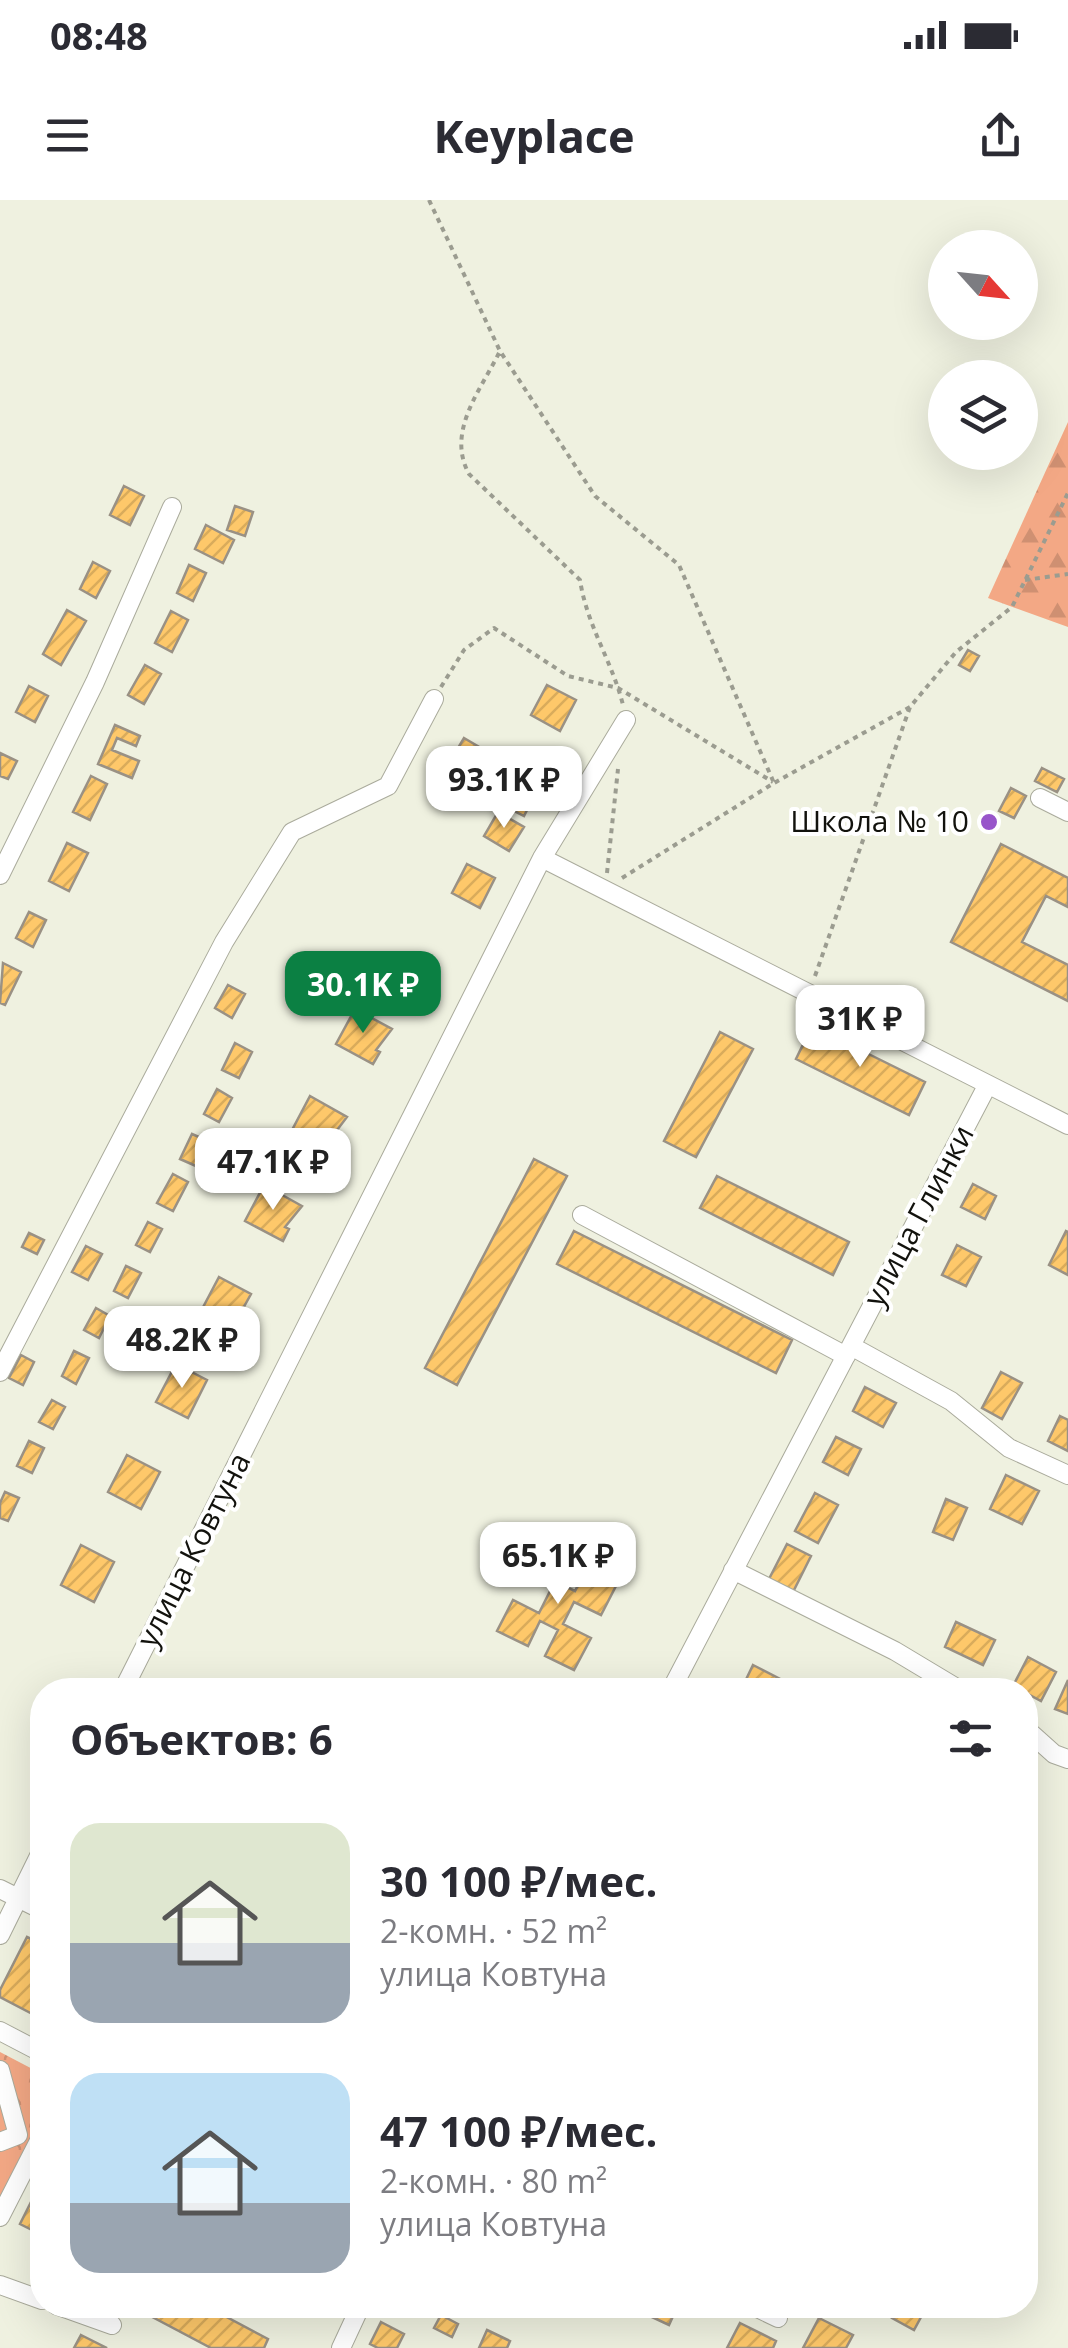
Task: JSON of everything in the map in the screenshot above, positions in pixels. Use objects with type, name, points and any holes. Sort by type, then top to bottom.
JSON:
[{"type":"street","points":[[0,875],[94,682],[172,507]]},
{"type":"street","points":[[0,1372],[224,942],[292,832],[388,786],[434,699]]},
{"type":"street","name":"улица Ковтуна","points":[[129,1678],[542,858],[626,720]]},
{"type":"street","points":[[1040,798],[1068,812]]},
{"type":"street","points":[[542,858],[1068,1125]]},
{"type":"street","name":"улица Глинки","points":[[677,1678],[987,1086]]},
{"type":"street","points":[[582,1216],[952,1401],[1009,1448],[1068,1475]]},
{"type":"street","points":[[733,1570],[895,1651],[940,1678]]},
{"type":"street","points":[[1038,1740],[1054,1754],[1068,1758]]},
{"type":"street","points":[[0,1936],[30,1874]]},
{"type":"street","points":[[0,1889],[30,1904]]},
{"type":"street","points":[[0,2031],[30,2047]]},
{"type":"street","points":[[0,2070],[18,2135]]},
{"type":"street","points":[[0,2142],[18,2135],[30,2138]]},
{"type":"street","points":[[0,2217],[30,2159]]},
{"type":"street","points":[[0,2284],[30,2295]]},
{"type":"street","points":[[92,2318],[112,2325]]},
{"type":"street","points":[[341,2348],[355,2318]]},
{"type":"path","points":[[429,200],[500,352],[595,496],[678,564],[774,783]]},
{"type":"path","points":[[500,352],[460,434],[464,464],[580,580],[582,601],[602,653],[614,669],[626,720]]},
{"type":"path","points":[[808,994],[910,707],[956,652],[1012,606],[1068,493]]},
{"type":"path","points":[[1025,580],[1068,574]]},
{"type":"path","points":[[434,699],[464,650],[494,628],[568,676],[618,688],[774,783]]},
{"type":"path","points":[[605,888],[774,783],[910,707]]},
{"type":"path","points":[[605,888],[618,770]]},
{"type":"green space","points":[[1068,422],[1068,627],[988,598]]},
{"type":"green space","points":[[0,2052],[30,2068],[30,2140],[0,2198]]},
{"type":"building","points":[[124,486],[144,496],[130,525],[110,515]]},
{"type":"building","points":[[235,506],[253,512],[245,536],[227,530]]},
{"type":"building","points":[[206,525],[234,540],[223,563],[195,549]]},
{"type":"building","points":[[93,562],[110,571],[96,598],[80,589]]},
{"type":"building","points":[[189,565],[206,573],[193,601],[177,593]]},
{"type":"building","points":[[67,610],[86,621],[61,665],[43,654]]},
{"type":"building","points":[[171,611],[188,620],[172,652],[155,643]]},
{"type":"building","points":[[968,650],[979,656],[970,671],[959,665]]},
{"type":"building","points":[[145,665],[161,674],[144,704],[128,695]]},
{"type":"building","points":[[547,685],[576,700],[560,731],[531,715]]},
{"type":"building","points":[[29,686],[48,696],[35,722],[16,712]]},
{"type":"building","points":[[115,725],[140,736],[136,746],[117,738],[112,750],[139,761],[132,778],[98,764]]},
{"type":"building","points":[[464,738],[486,751],[468,783],[445,770]]},
{"type":"building","points":[[0,753],[17,761],[8,779],[0,776]]},
{"type":"building","points":[[1042,768],[1064,779],[1057,792],[1035,781]]},
{"type":"building","points":[[510,773],[538,788],[524,816],[495,801]]},
{"type":"building","points":[[91,776],[107,784],[90,820],[73,812]]},
{"type":"building","points":[[1011,788],[1026,796],[1014,818],[999,811]]},
{"type":"building","points":[[498,812],[524,827],[509,851],[484,836]]},
{"type":"building","points":[[67,843],[88,853],[69,891],[49,881]]},
{"type":"building","points":[[1001,844],[1068,878],[1068,907],[1046,896],[1022,942],[1068,965],[1068,1001],[951,942]]},
{"type":"building","points":[[467,864],[495,878],[480,908],[452,893]]},
{"type":"building","points":[[29,912],[46,920],[33,947],[16,938]]},
{"type":"building","points":[[3,963],[21,972],[5,1005],[0,1003]]},
{"type":"building","points":[[228,985],[245,994],[232,1018],[215,1008]]},
{"type":"building","points":[[355,1009],[392,1029],[376,1050],[380,1052],[373,1064],[336,1044]]},
{"type":"building","points":[[812,1026],[925,1082],[909,1115],[796,1059]]},
{"type":"building","points":[[720,1032],[753,1049],[696,1157],[664,1141]]},
{"type":"building","points":[[235,1043],[252,1052],[239,1078],[222,1070]]},
{"type":"building","points":[[217,1089],[232,1098],[219,1122],[204,1114]]},
{"type":"building","points":[[310,1096],[347,1117],[331,1138],[335,1140],[328,1152],[291,1132]]},
{"type":"building","points":[[192,1134],[208,1141],[196,1166],[180,1159]]},
{"type":"building","points":[[534,1159],[567,1176],[457,1385],[425,1368]]},
{"type":"building","points":[[173,1174],[188,1182],[173,1211],[157,1203]]},
{"type":"building","points":[[717,1176],[849,1242],[833,1275],[700,1208]]},
{"type":"building","points":[[973,1184],[996,1196],[985,1219],[961,1207]]},
{"type":"building","points":[[264,1185],[302,1206],[285,1227],[289,1229],[283,1241],[245,1221]]},
{"type":"building","points":[[148,1222],[162,1229],[150,1252],[136,1245]]},
{"type":"building","points":[[574,1231],[792,1340],[776,1373],[557,1264]]},
{"type":"building","points":[[1068,1232],[1068,1275],[1049,1265]]},
{"type":"building","points":[[29,1233],[44,1240],[37,1254],[22,1247]]},
{"type":"building","points":[[957,1245],[981,1257],[966,1286],[942,1275]]},
{"type":"building","points":[[86,1246],[102,1254],[88,1280],[72,1272]]},
{"type":"building","points":[[126,1266],[141,1273],[128,1298],[114,1291]]},
{"type":"building","points":[[219,1277],[251,1294],[231,1330],[200,1313]]},
{"type":"building","points":[[96,1308],[110,1316],[99,1338],[84,1330]]},
{"type":"building","points":[[74,1351],[89,1358],[76,1384],[62,1376]]},
{"type":"building","points":[[21,1355],[34,1362],[23,1385],[9,1378]]},
{"type":"building","points":[[176,1364],[207,1380],[188,1418],[156,1402]]},
{"type":"building","points":[[1001,1372],[1022,1383],[1002,1419],[982,1408]]},
{"type":"building","points":[[865,1387],[896,1403],[883,1427],[853,1411]]},
{"type":"building","points":[[52,1400],[65,1407],[53,1429],[39,1422]]},
{"type":"building","points":[[1060,1416],[1068,1420],[1068,1451],[1048,1441]]},
{"type":"building","points":[[836,1437],[861,1449],[848,1475],[823,1462]]},
{"type":"building","points":[[29,1441],[44,1448],[32,1473],[17,1466]]},
{"type":"building","points":[[127,1455],[160,1472],[141,1509],[108,1492]]},
{"type":"building","points":[[1006,1475],[1039,1491],[1022,1524],[990,1509]]},
{"type":"building","points":[[5,1492],[19,1498],[8,1521],[0,1518]]},
{"type":"building","points":[[815,1493],[838,1505],[818,1543],[795,1531]]},
{"type":"building","points":[[946,1499],[967,1508],[953,1540],[933,1532]]},
{"type":"building","points":[[541,1544],[570,1558],[558,1583],[575,1591],[587,1567],[618,1582],[601,1615],[574,1602],[563,1624],[591,1638],[574,1670],[545,1656],[558,1630],[540,1621],[528,1646],[497,1631],[513,1600],[539,1613],[552,1587],[526,1574]]},
{"type":"building","points":[[787,1544],[811,1556],[793,1592],[769,1579]]},
{"type":"building","points":[[81,1545],[114,1562],[94,1602],[61,1585]]},
{"type":"building","points":[[956,1622],[995,1640],[983,1665],[945,1647]]},
{"type":"building","points":[[1028,1657],[1056,1672],[1041,1701],[1038,1678],[1017,1678]]},
{"type":"building","points":[[753,1665],[778,1678],[747,1678]]},
{"type":"building","points":[[1068,1680],[1068,1714],[1055,1709]]},
{"type":"building","points":[[27,1937],[30,1938],[30,2013],[0,1997]]},
{"type":"building","points":[[30,2204],[30,2229],[20,2224]]},
{"type":"building","points":[[154,2318],[228,2318],[268,2339],[264,2348],[211,2348]]},
{"type":"building","points":[[439,2318],[458,2324],[452,2337],[434,2328]]},
{"type":"building","points":[[654,2318],[672,2318],[669,2325]]},
{"type":"building","points":[[819,2318],[853,2335],[846,2348],[803,2348]]},
{"type":"building","points":[[892,2318],[920,2318],[914,2330]]},
{"type":"building","points":[[381,2322],[404,2334],[397,2348],[370,2344]]},
{"type":"building","points":[[740,2323],[776,2341],[773,2348],[727,2348]]},
{"type":"building","points":[[487,2330],[510,2341],[507,2348],[479,2348]]},
{"type":"building","points":[[81,2335],[107,2348],[74,2348]]},
{"type":"place","name":"Школа № 10","points":[[989,822]]}]
